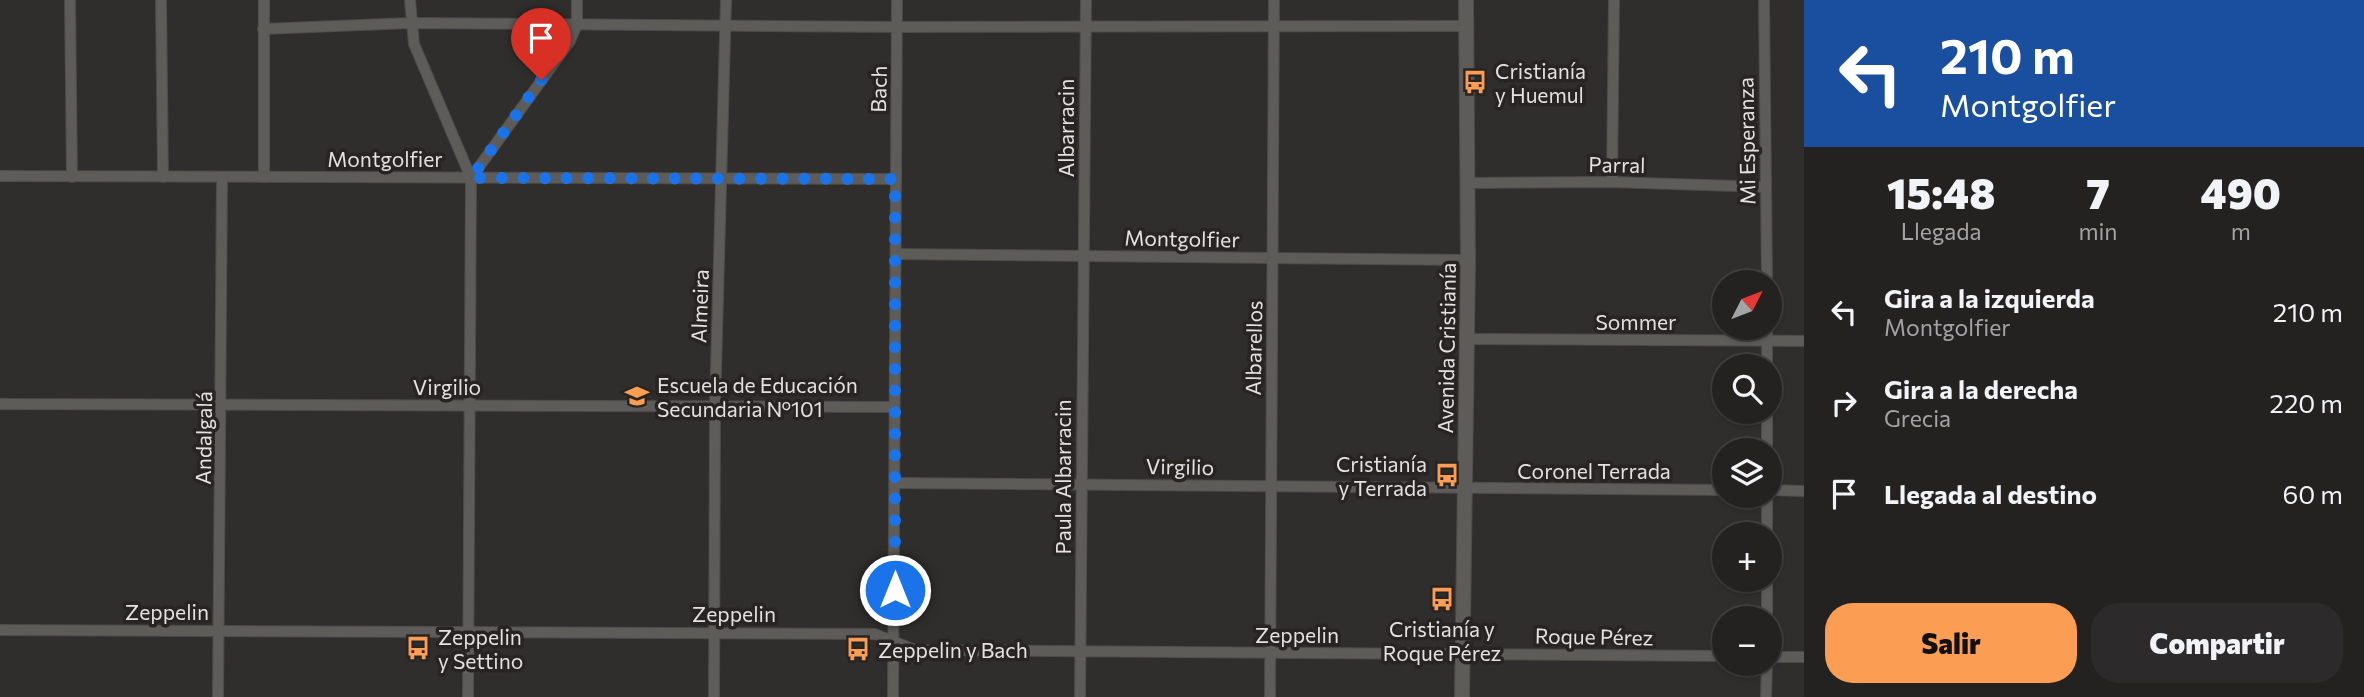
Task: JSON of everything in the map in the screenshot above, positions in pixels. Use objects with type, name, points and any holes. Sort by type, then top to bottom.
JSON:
[{"type":"main road","name":"Avenida Cristianía","points":[[1462,697],[1469,183],[1466,0]]},
{"type":"street","points":[[70,0],[72,177]]},
{"type":"street","points":[[161,0],[163,177]]},
{"type":"street","points":[[264,0],[264,177]]},
{"type":"street","points":[[410,0],[414,44],[471,178],[467,406],[468,697]]},
{"type":"street","points":[[471,178],[570,41],[577,24],[577,0]]},
{"type":"street","name":"Almeira","points":[[714,697],[715,407],[726,0]]},
{"type":"street","name":"Bach","points":[[893,697],[897,0]]},
{"type":"street","name":"Albarracin","points":[[1084,256],[1086,0]]},
{"type":"street","name":"Albarellos","points":[[1270,697],[1274,0]]},
{"type":"street","points":[[1612,182],[1614,0]]},
{"type":"street","name":"Mi Esperanza","points":[[1764,0],[1766,270]]},
{"type":"street","points":[[263,29],[410,23],[898,27],[1466,26]]},
{"type":"street","name":"Montgolfier","points":[[0,176],[222,179],[895,179]]},
{"type":"street","name":"Andalgalá","points":[[218,697],[223,405],[222,179]]},
{"type":"street","name":"Parral","points":[[1469,183],[1612,182],[1766,187]]},
{"type":"street","name":"Montgolfier","points":[[896,254],[1468,260]]},
{"type":"street","name":"Paula Albarracin","points":[[1080,697],[1084,256]]},
{"type":"street","name":"Sommer","points":[[1467,339],[1804,341]]},
{"type":"street","points":[[1767,341],[1767,354]]},
{"type":"street","name":"Virgilio","points":[[0,404],[893,407]]},
{"type":"street","name":"Virgilio","points":[[895,484],[1465,488]]},
{"type":"street","name":"Coronel Terrada","points":[[1465,488],[1712,490]]},
{"type":"street","points":[[1782,490],[1804,491]]},
{"type":"street","name":"Zeppelin","points":[[0,630],[875,634],[915,650],[1464,653]]},
{"type":"street","name":"Roque Pérez","points":[[1464,653],[1712,656]]},
{"type":"street","points":[[1782,657],[1804,657]]},
{"type":"street","points":[[1766,697],[1767,676]]},
{"type":"place","name":"Cristianía y Huemul","points":[[1475,82]]},
{"type":"place","name":"Escuela de Educación Secundaria Nº101","points":[[637,396]]},
{"type":"place","name":"Cristianía y Terrada","points":[[1447,475]]},
{"type":"place","name":"Cristianía y Roque Pérez","points":[[1442,599]]},
{"type":"place","name":"Zeppelin y Settino","points":[[418,648]]},
{"type":"place","name":"Zeppelin y Bach","points":[[858,649]]},
{"type":"route","points":[[541,80],[471,178],[895,179],[895,590]]}]
